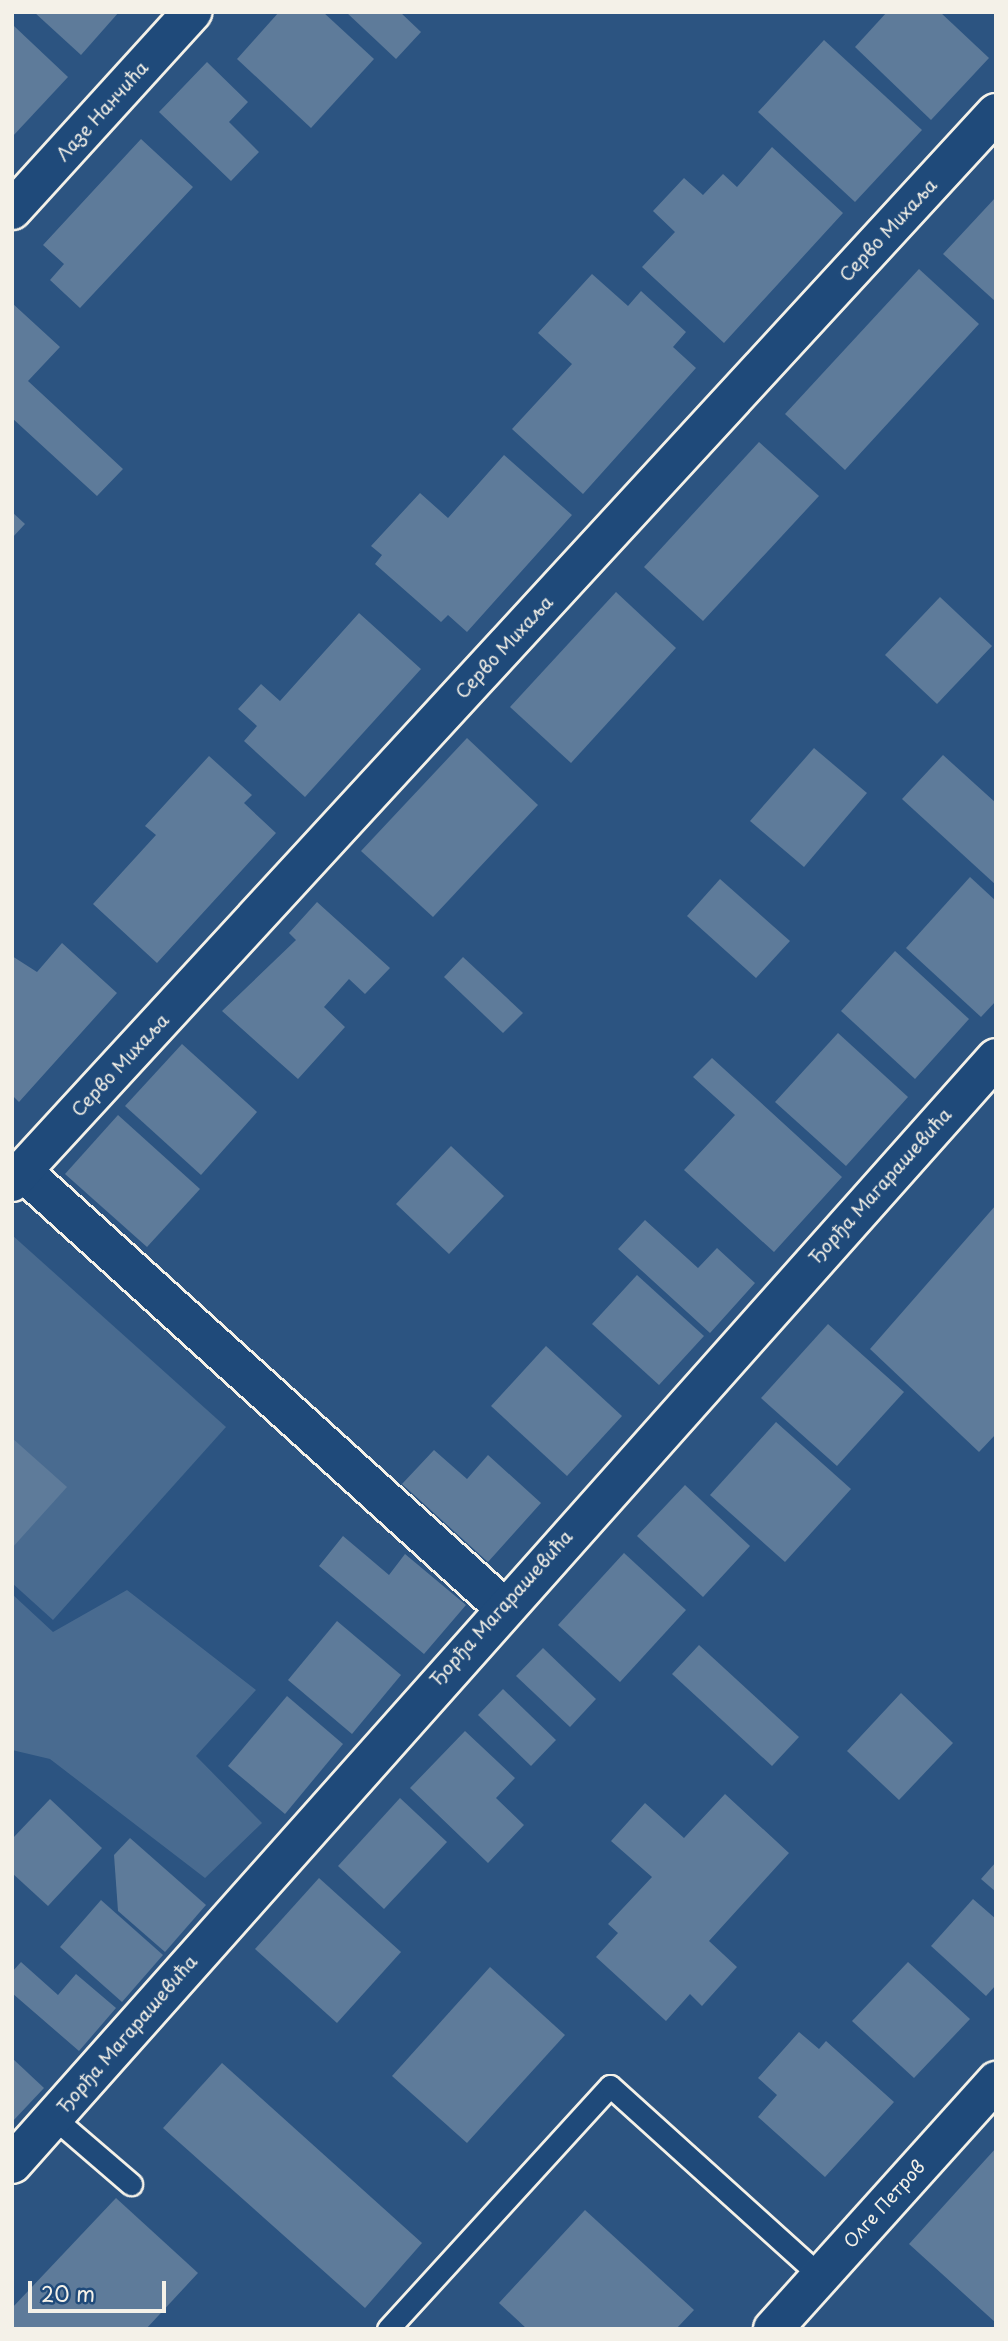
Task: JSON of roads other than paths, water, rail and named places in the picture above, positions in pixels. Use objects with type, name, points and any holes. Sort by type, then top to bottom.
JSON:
[{"type":"street","name":"Лазе Нанчића","points":[[12,209],[192,12]]},
{"type":"street","name":"Серво Михаља","points":[[17,1176],[996,113]]},
{"type":"street","name":"Ђорђа Магарашевића","points":[[12,2164],[502,1606],[996,1058]]},
{"type":"street","points":[[17,1176],[502,1606]]},
{"type":"street","name":"Олге Петров","points":[[773,2329],[996,2081]]},
{"type":"lane","points":[[388,2329],[610,2086],[819,2276]]},
{"type":"lane","points":[[53,2117],[131,2184]]}]
